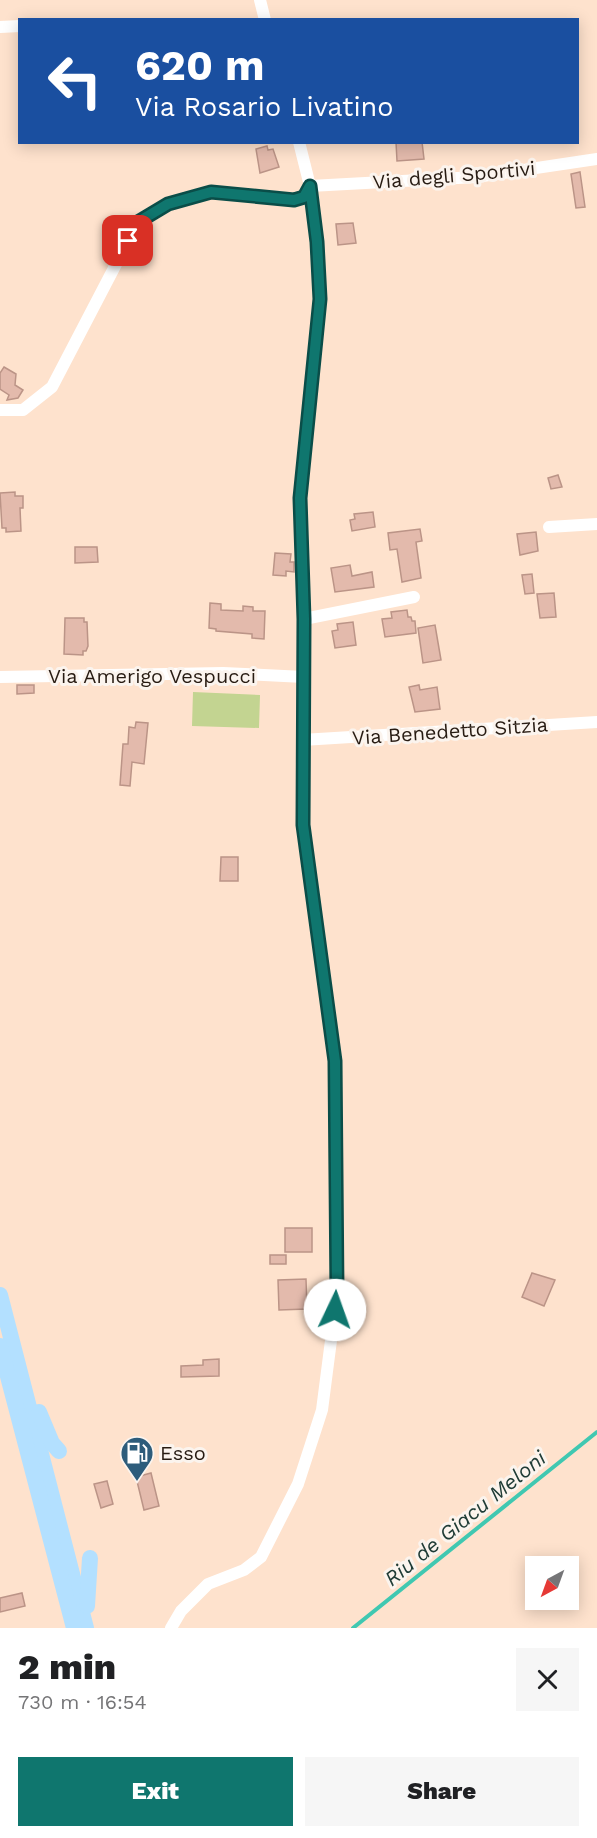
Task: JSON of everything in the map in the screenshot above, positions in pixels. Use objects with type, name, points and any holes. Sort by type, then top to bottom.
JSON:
[{"type":"main road","points":[[0,1294],[6,1343],[74,1628]]},
{"type":"main road","points":[[6,1343],[48,1434],[59,1451]]},
{"type":"main road","points":[[6,1343],[87,1628]]},
{"type":"main road","points":[[87,1628],[87,1585],[90,1558]]},
{"type":"street","points":[[260,0],[264,18]]},
{"type":"street","points":[[0,27],[18,26]]},
{"type":"street","points":[[171,1628],[181,1611],[208,1584],[244,1570],[261,1557],[298,1484],[322,1410],[337,1293],[335,1061],[303,825],[304,619],[300,498],[320,299],[317,242],[310,186],[300,144]]},
{"type":"street","name":"Via degli Sportivi","points":[[310,186],[476,177],[597,159]]},
{"type":"street","points":[[0,410],[23,410],[52,387],[138,222],[168,204],[211,192],[294,200],[304,197],[310,186]]},
{"type":"street","points":[[549,527],[597,524]]},
{"type":"street","points":[[304,619],[414,597]]},
{"type":"street","name":"Via Amerigo Vespucci","points":[[0,677],[223,673],[304,677]]},
{"type":"street","name":"Via Benedetto Sitzia","points":[[302,740],[597,722]]},
{"type":"green space","points":[[193,692],[260,695],[259,728],[192,726]]},
{"type":"building","points":[[396,144],[422,144],[424,159],[397,161]]},
{"type":"building","points":[[267,146],[268,150],[273,149],[279,167],[260,173],[256,149]]},
{"type":"building","points":[[580,172],[585,207],[576,208],[571,174]]},
{"type":"building","points":[[353,223],[356,243],[338,245],[336,224]]},
{"type":"building","points":[[4,367],[16,374],[15,385],[23,390],[18,398],[7,400],[9,395],[0,389],[0,373]]},
{"type":"building","points":[[558,475],[562,487],[551,489],[548,478]]},
{"type":"building","points":[[15,492],[15,496],[23,496],[23,508],[20,508],[21,531],[6,532],[6,528],[2,528],[0,493]]},
{"type":"building","points":[[373,512],[375,527],[352,531],[350,520],[355,519],[354,514]]},
{"type":"building","points":[[420,529],[422,541],[416,542],[421,578],[402,582],[397,549],[390,550],[388,533]]},
{"type":"building","points":[[536,532],[538,551],[520,555],[517,534]]},
{"type":"building","points":[[75,547],[97,547],[98,562],[75,563]]},
{"type":"building","points":[[275,553],[291,554],[290,562],[294,562],[294,572],[286,571],[286,576],[273,575]]},
{"type":"building","points":[[350,565],[352,576],[372,572],[374,587],[335,592],[331,568]]},
{"type":"building","points":[[532,574],[534,593],[525,594],[522,575]]},
{"type":"building","points":[[554,593],[556,617],[540,618],[537,594]]},
{"type":"building","points":[[210,603],[221,604],[221,610],[243,611],[243,606],[253,607],[253,611],[265,611],[264,639],[252,638],[252,634],[216,631],[216,629],[209,628]]},
{"type":"building","points":[[407,610],[408,617],[415,621],[416,633],[385,637],[382,619],[392,618],[391,612]]},
{"type":"building","points":[[65,618],[84,618],[84,622],[87,622],[88,646],[86,651],[83,651],[83,655],[64,654]]},
{"type":"building","points":[[353,622],[356,645],[335,648],[332,631],[338,630],[337,624]]},
{"type":"building","points":[[435,625],[441,660],[423,663],[418,628]]},
{"type":"building","points":[[17,685],[34,685],[34,693],[17,694]]},
{"type":"building","points":[[419,685],[420,690],[437,687],[440,709],[415,712],[409,687]]},
{"type":"building","points":[[136,722],[148,723],[144,764],[132,762],[130,786],[120,785],[123,744],[128,744],[129,727],[135,728]]},
{"type":"building","points":[[221,857],[238,857],[238,881],[220,881]]},
{"type":"building","points":[[285,1228],[312,1228],[312,1252],[285,1252]]},
{"type":"building","points":[[270,1255],[286,1255],[286,1264],[270,1264]]},
{"type":"building","points":[[532,1273],[555,1280],[544,1306],[522,1297]]},
{"type":"building","points":[[306,1279],[307,1309],[279,1310],[278,1280]]},
{"type":"building","points":[[219,1359],[219,1376],[181,1377],[181,1366],[203,1365],[203,1360]]},
{"type":"building","points":[[151,1473],[159,1506],[144,1510],[136,1477]]},
{"type":"building","points":[[107,1481],[113,1504],[101,1508],[94,1484]]},
{"type":"building","points":[[22,1593],[25,1606],[0,1612],[0,1598]]},
{"type":"waterway","name":"Riu de Giacu Meloni","points":[[353,1628],[597,1432]]},
{"type":"place","name":"Esso","points":[[137,1482]]},
{"type":"route","points":[[128,241],[138,222],[168,204],[211,192],[294,200],[304,197],[310,186],[317,242],[320,299],[300,498],[304,619],[303,825],[335,1061],[337,1293],[335,1310]]}]
